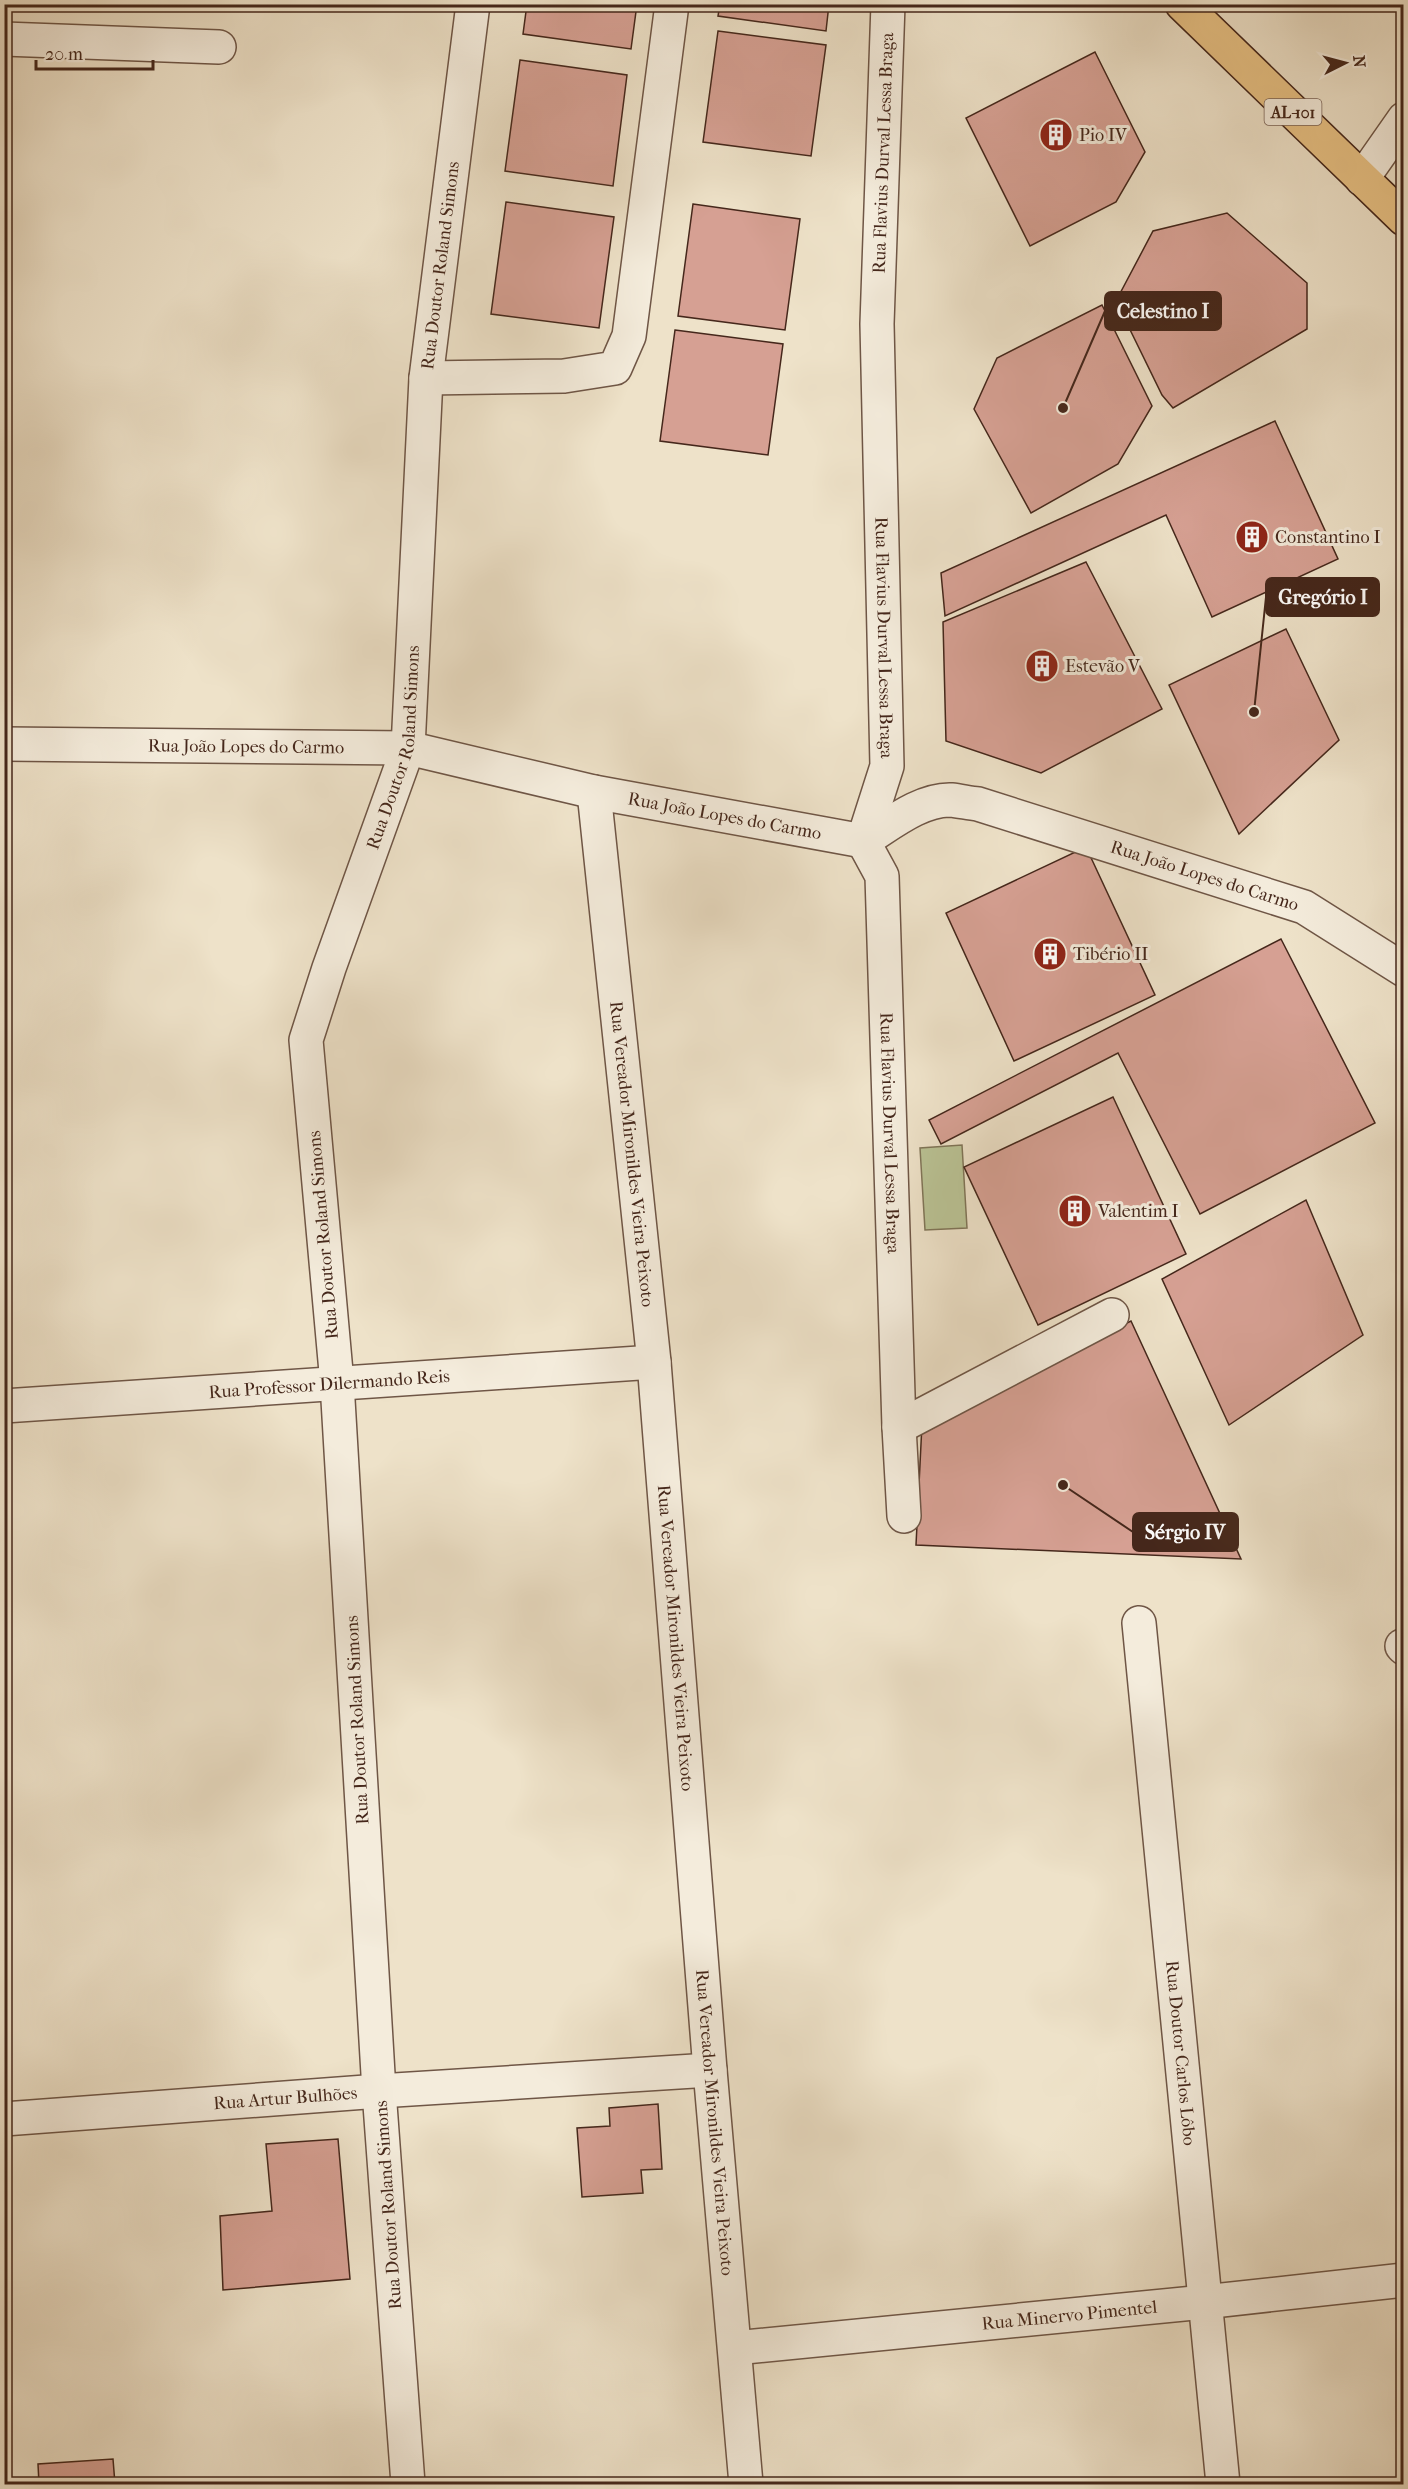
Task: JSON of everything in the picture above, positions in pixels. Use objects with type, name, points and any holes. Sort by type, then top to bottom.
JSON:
[{"type":"main road","name":"AL-101","points":[[1182,4],[1404,219]]},
{"type":"street","name":"Rua Doutor Roland Simons","points":[[408,2484],[380,2091],[337,1383],[306,1040],[329,968],[408,748],[426,378],[473,4]]},
{"type":"street","points":[[426,378],[564,376],[615,368],[629,336],[672,4]]},
{"type":"street","name":"Rua Flavius Durval Lessa Braga","points":[[888,4],[877,324],[887,766],[863,841],[882,876],[899,1427],[904,1516]]},
{"type":"street","points":[[4,39],[219,47]]},
{"type":"street","points":[[1362,179],[1404,119]]},
{"type":"street","name":"Rua João Lopes do Carmo","points":[[4,744],[408,748],[594,792],[863,841],[929,804],[949,800],[978,804],[1304,906],[1404,970]]},
{"type":"street","name":"Rua Vereador Mironildes Vieira Peixoto","points":[[594,792],[654,1362],[710,2070],[746,2484]]},
{"type":"street","points":[[899,1427],[1112,1315]]},
{"type":"street","name":"Rua Professor Dilermando Reis","points":[[4,1406],[654,1362]]},
{"type":"street","name":"Rua Doutor Carlos Lôbo","points":[[1139,1623],[1223,2484]]},
{"type":"street","name":"Rua Artur Bulhões","points":[[4,2119],[380,2091],[710,2070]]},
{"type":"street","name":"Rua Minervo Pimentel","points":[[735,2348],[1404,2280]]},
{"type":"green space","points":[[962,1145],[967,1228],[925,1230],[920,1148]]},
{"type":"building","points":[[527,4],[637,4],[631,49],[523,34]]},
{"type":"building","points":[[720,4],[829,4],[826,31],[718,16]]},
{"type":"building","points":[[718,31],[826,45],[811,156],[703,142]]},
{"type":"building","name":"Pio IV","points":[[1095,52],[1145,152],[1116,202],[1030,246],[966,118]]},
{"type":"building","points":[[520,60],[627,75],[613,186],[505,171]]},
{"type":"building","points":[[506,202],[614,217],[599,328],[491,314]]},
{"type":"building","points":[[693,204],[800,219],[785,330],[678,316]]},
{"type":"building","points":[[1227,213],[1307,283],[1307,329],[1173,408],[1162,395],[1116,301],[1153,231]]},
{"type":"building","points":[[1102,305],[1152,406],[1118,464],[1031,513],[974,409],[997,358]]},
{"type":"building","points":[[675,330],[783,344],[768,455],[660,441]]},
{"type":"building","name":"Constantino I","points":[[1275,421],[1338,559],[1212,617],[1166,515],[945,616],[941,573]]},
{"type":"building","name":"Estevão V","points":[[1086,562],[1162,709],[1041,773],[946,741],[943,622]]},
{"type":"building","points":[[1286,629],[1339,740],[1239,834],[1169,685]]},
{"type":"building","name":"Tibério II","points":[[1086,847],[1155,995],[1014,1061],[946,913]]},
{"type":"building","points":[[1281,939],[1375,1123],[1200,1214],[1118,1053],[941,1144],[929,1120]]},
{"type":"building","name":"Valentim I","points":[[1113,1097],[1186,1254],[1038,1325],[964,1167]]},
{"type":"building","points":[[1306,1200],[1363,1335],[1229,1425],[1162,1279]]},
{"type":"building","points":[[1131,1321],[1241,1559],[916,1545],[922,1424]]},
{"type":"building","points":[[658,2104],[662,2169],[641,2170],[643,2193],[582,2197],[577,2128],[610,2126],[609,2108]]},
{"type":"building","points":[[338,2139],[350,2279],[223,2290],[220,2216],[272,2211],[266,2144]]},
{"type":"building","points":[[113,2459],[115,2484],[39,2484],[38,2464]]},
{"type":"place","name":"Pio IV","points":[[1056,135]]},
{"type":"place","name":"Celestino I","points":[[1063,408]]},
{"type":"place","name":"Constantino I","points":[[1252,537]]},
{"type":"place","name":"Estevão V","points":[[1042,666]]},
{"type":"place","name":"Gregório I","points":[[1254,712]]},
{"type":"place","name":"Tibério II","points":[[1050,954]]},
{"type":"place","name":"Valentim I","points":[[1075,1211]]},
{"type":"place","name":"Sérgio IV","points":[[1063,1485]]}]
